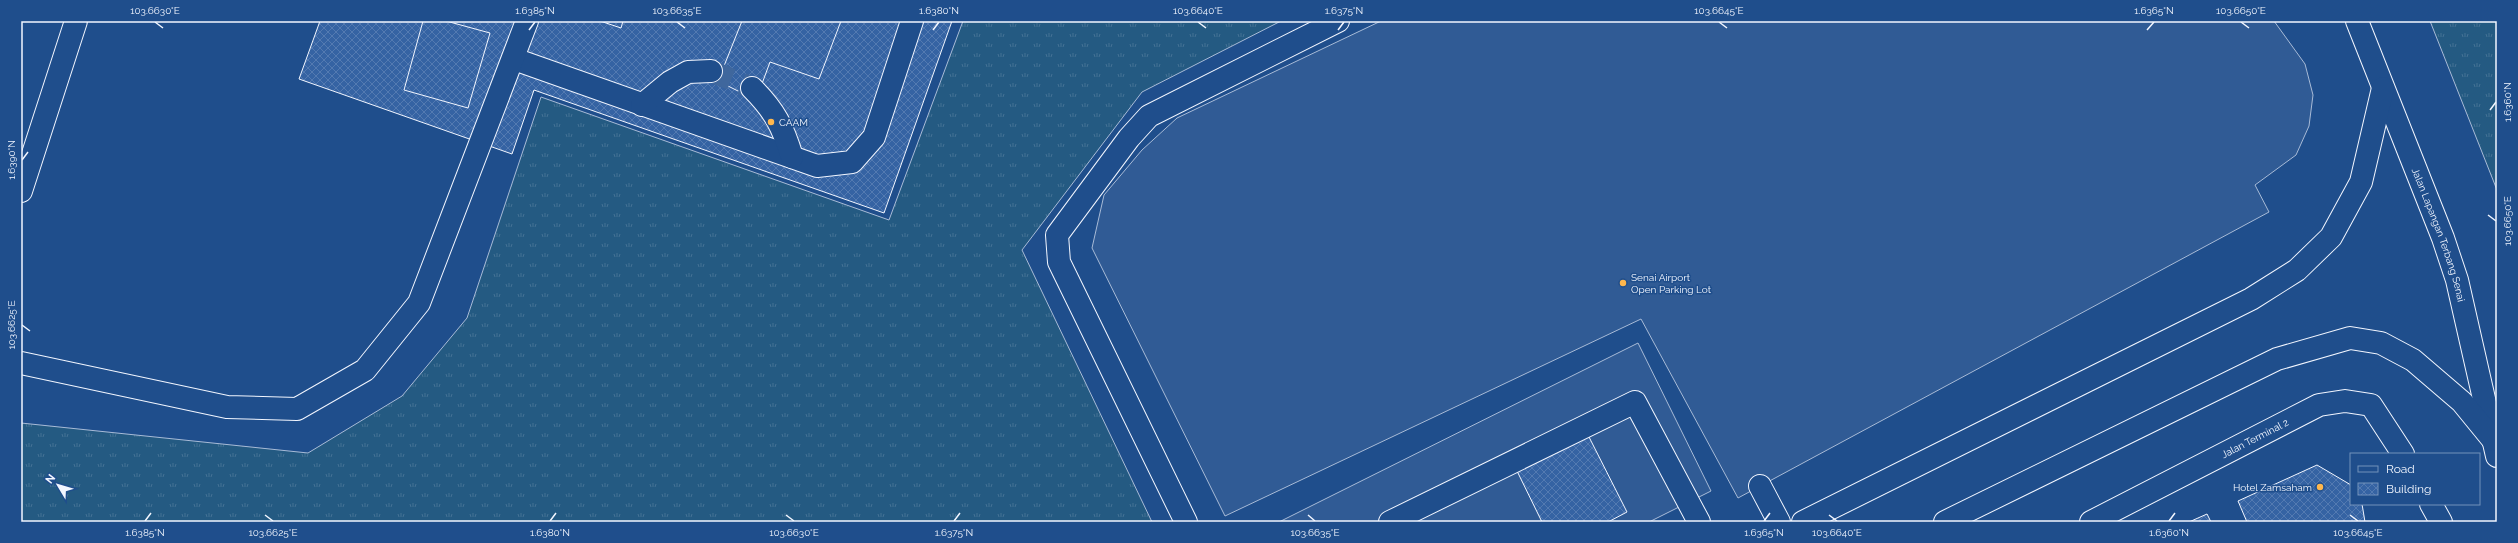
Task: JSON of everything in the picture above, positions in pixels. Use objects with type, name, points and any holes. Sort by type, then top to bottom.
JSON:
[{"type":"street","points":[[21,191],[76,21]]},
{"type":"street","points":[[21,362],[227,407],[297,409],[365,370],[418,303],[476,148],[514,59],[527,21]]},
{"type":"street","points":[[514,59],[817,166],[852,162],[874,137],[912,21]]},
{"type":"street","points":[[1186,522],[1059,262],[1057,235],[1129,138],[1149,116],[1338,21]]},
{"type":"street","name":"Jalan Lapangan Terbang Senai","points":[[2357,21],[2443,238],[2457,280],[2495,448]]},
{"type":"street","points":[[642,105],[670,82],[688,72],[711,71]]},
{"type":"street","points":[[752,88],[770,106],[783,128],[792,157]]},
{"type":"street","points":[[1803,522],[2251,299],[2298,270],[2331,237],[2361,182],[2383,88]]},
{"type":"street","points":[[1945,522],[2277,359],[2350,338],[2381,343],[2413,360],[2462,402],[2495,448]]},
{"type":"street","name":"Jalan Terminal 2","points":[[2091,522],[2319,406],[2345,401],[2371,405],[2402,453]]},
{"type":"street","points":[[1390,522],[1635,402],[1699,522]]},
{"type":"street","points":[[1760,486],[1779,522]]},
{"type":"street","points":[[2432,505],[2441,522]]},
{"type":"green space","points":[[963,21],[1281,21],[1142,92],[1022,250],[1152,522],[21,522],[21,423],[308,453],[402,396],[467,318],[541,97],[889,220]]},
{"type":"green space","points":[[2430,21],[2497,21],[2497,190]]},
{"type":"shaded area","name":"Senai Airport Open Parking Lot","points":[[1381,21],[2274,21],[2305,64],[2313,95],[2309,126],[2296,155],[2255,185],[2269,212],[1738,498],[1641,319],[1225,516],[1092,248],[1104,195],[1142,150],[1177,118]]},
{"type":"shaded area","points":[[1638,343],[1711,491],[1649,522],[1279,522]]},
{"type":"building","name":"CAAM","points":[[320,21],[952,21],[884,213],[534,90],[512,154],[299,79]]},
{"type":"building","points":[[423,21],[446,21],[490,33],[468,108],[404,90]]},
{"type":"building","points":[[600,21],[623,21],[621,28]]},
{"type":"building","points":[[742,21],[841,21],[819,79],[770,62],[756,100],[718,81]]},
{"type":"building","points":[[1588,435],[1627,512],[1608,522],[1542,522],[1517,471]]},
{"type":"building","points":[[2317,465],[2350,484],[2350,505],[2362,505],[2365,522],[2247,522],[2238,501]]},
{"type":"building","points":[[2207,514],[2211,522],[2189,522]]},
{"type":"tunnel","points":[[711,71],[752,88]]},
{"type":"place","name":"CAAM","points":[[771,122]]},
{"type":"place","name":"Senai Airport Open Parking Lot","points":[[1623,283]]},
{"type":"place","name":"Hotel Zamsaham","points":[[2320,487]]}]
